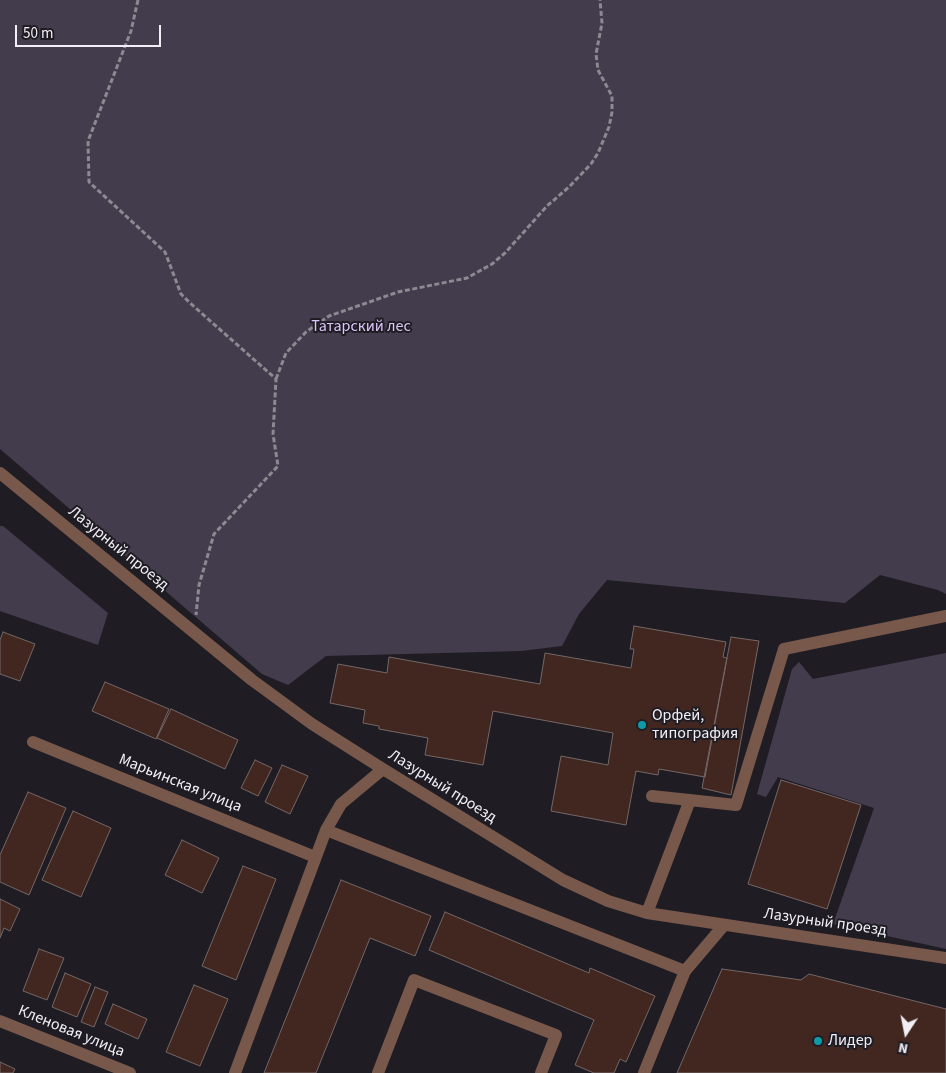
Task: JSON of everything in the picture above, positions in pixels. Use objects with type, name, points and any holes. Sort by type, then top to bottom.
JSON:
[{"type":"street","name":"Лазурный проезд","points":[[0,473],[267,691],[382,769],[563,880],[608,901],[647,913],[946,958]]},
{"type":"street","points":[[652,796],[736,805],[784,649],[946,616]]},
{"type":"street","name":"Марьинская улица","points":[[33,742],[315,857]]},
{"type":"street","points":[[235,1073],[326,830],[341,804],[382,769]]},
{"type":"street","points":[[647,913],[690,800]]},
{"type":"street","points":[[326,830],[685,971]]},
{"type":"street","points":[[644,1073],[685,971],[724,925]]},
{"type":"street","points":[[378,1073],[414,980],[556,1035],[541,1073]]},
{"type":"street","name":"Кленовая улица","points":[[0,1021],[130,1073]]},
{"type":"path","points":[[138,0],[131,31],[88,141],[89,182],[165,252],[181,294],[276,379]]},
{"type":"path","points":[[195,633],[199,585],[214,534],[278,466],[273,434],[276,379],[286,353],[306,332],[329,316],[398,292],[467,278],[492,264],[505,254],[547,206],[591,164],[609,127],[612,112],[612,96],[598,70],[596,54],[602,23],[600,0]]},
{"type":"green space","name":"Татарский лес","points":[[0,0],[946,0],[946,594],[938,590],[880,575],[845,603],[607,580],[579,614],[562,646],[521,651],[326,656],[288,685],[262,674],[0,449]]},
{"type":"green space","points":[[0,526],[3,526],[108,613],[98,645],[0,611]]},
{"type":"green space","points":[[946,653],[946,949],[833,924],[874,808],[778,777],[766,797],[757,794],[792,669],[799,662],[813,679]]},
{"type":"building","name":"Орфей, типография","points":[[634,626],[726,642],[723,657],[727,658],[705,777],[659,769],[658,775],[636,771],[626,825],[551,811],[561,756],[608,765],[613,733],[493,711],[483,765],[425,755],[428,738],[379,729],[379,726],[363,723],[365,710],[330,703],[338,664],[387,673],[389,657],[540,684],[545,653],[631,668],[634,649],[630,649]]},
{"type":"building","points":[[3,632],[35,644],[20,681],[0,674],[0,640]]},
{"type":"building","points":[[731,637],[759,641],[731,795],[702,788]]},
{"type":"building","points":[[105,682],[169,709],[156,739],[92,711]]},
{"type":"building","points":[[171,709],[238,740],[225,769],[157,738]]},
{"type":"building","points":[[255,760],[272,768],[258,796],[241,788]]},
{"type":"building","points":[[282,765],[308,776],[290,814],[265,802]]},
{"type":"building","points":[[781,780],[861,805],[827,909],[748,884]]},
{"type":"building","points":[[28,792],[66,808],[29,895],[0,882],[0,855]]},
{"type":"building","points":[[73,811],[111,828],[81,897],[42,880]]},
{"type":"building","points":[[182,840],[219,858],[202,893],[165,875]]},
{"type":"building","points":[[243,866],[276,879],[236,980],[202,966]]},
{"type":"building","points":[[341,880],[431,916],[415,956],[370,938],[316,1073],[264,1073]]},
{"type":"building","points":[[0,899],[20,909],[10,931],[4,928],[0,938]]},
{"type":"building","points":[[445,912],[589,973],[590,968],[655,996],[626,1062],[620,1059],[614,1073],[594,1073],[575,1065],[594,1020],[429,950]]},
{"type":"building","points":[[39,949],[64,958],[47,1000],[23,991]]},
{"type":"building","name":"Лидер","points":[[722,969],[801,980],[809,974],[946,1009],[946,1073],[677,1073]]},
{"type":"building","points":[[65,973],[91,984],[77,1017],[52,1007]]},
{"type":"building","points":[[194,985],[228,999],[200,1066],[166,1052]]},
{"type":"building","points":[[95,987],[108,992],[94,1027],[81,1022]]},
{"type":"building","points":[[113,1004],[147,1019],[138,1039],[105,1024]]},
{"type":"building","points":[[0,1062],[15,1069],[13,1073],[0,1073]]},
{"type":"place","name":"Орфей, типография","points":[[642,725]]},
{"type":"place","name":"Лидер","points":[[818,1041]]}]
